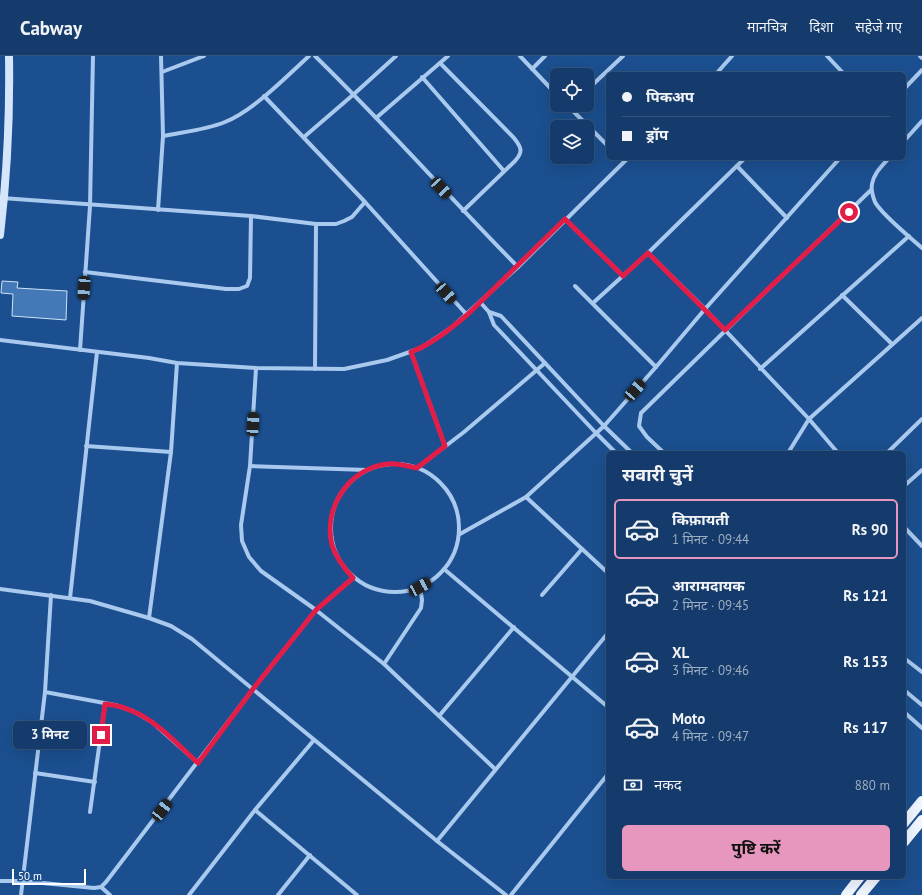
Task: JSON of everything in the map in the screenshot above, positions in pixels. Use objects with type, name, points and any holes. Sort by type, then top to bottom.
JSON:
[{"type":"main road","points":[[906,821],[922,801]]},
{"type":"main road","points":[[906,840],[922,820]]},
{"type":"main road","points":[[846,895],[858,879]]},
{"type":"main road","points":[[861,895],[874,879]]},
{"type":"street","points":[[0,236],[9,112],[9,56]]},
{"type":"street","points":[[80,350],[90,206],[93,56]]},
{"type":"street","points":[[158,210],[163,136],[161,56]]},
{"type":"street","points":[[162,72],[204,56]]},
{"type":"street","points":[[163,136],[225,122],[237,116],[264,96],[309,56]]},
{"type":"street","points":[[315,56],[354,94],[463,211],[518,267]]},
{"type":"street","points":[[304,137],[396,56]]},
{"type":"street","points":[[376,118],[448,56]]},
{"type":"street","points":[[520,56],[550,88]]},
{"type":"street","points":[[532,69],[545,56]]},
{"type":"street","points":[[606,72],[623,56]]},
{"type":"street","points":[[720,72],[732,56]]},
{"type":"street","points":[[827,56],[840,70],[838,72]]},
{"type":"street","points":[[440,63],[520,145],[521,149],[520,155],[463,211]]},
{"type":"street","points":[[906,87],[922,70]]},
{"type":"street","points":[[594,83],[606,72]]},
{"type":"street","points":[[422,77],[504,171]]},
{"type":"street","points":[[264,96],[365,202],[467,315]]},
{"type":"street","points":[[575,112],[606,144]]},
{"type":"street","points":[[906,139],[922,121]]},
{"type":"street","points":[[0,340],[149,358],[177,363],[256,368],[344,369],[387,360],[421,348],[467,315],[518,267],[626,160]]},
{"type":"street","points":[[593,303],[648,253],[743,160]]},
{"type":"street","points":[[460,534],[526,497],[604,426],[705,309],[838,160]]},
{"type":"street","points":[[887,160],[878,171],[872,184],[871,190],[875,202],[922,248]]},
{"type":"street","points":[[737,166],[786,218]]},
{"type":"street","points":[[662,451],[647,437],[639,426],[641,414],[725,330],[871,190]]},
{"type":"street","points":[[2,198],[90,206],[251,216],[316,224],[336,224],[344,221],[352,217],[365,202]]},
{"type":"street","points":[[85,272],[226,289],[239,289],[247,286],[250,278],[251,216]]},
{"type":"street","points":[[565,219],[623,276]]},
{"type":"street","points":[[314,369],[316,224]]},
{"type":"street","points":[[760,369],[909,236]]},
{"type":"street","points":[[648,253],[725,330],[836,451]]},
{"type":"street","points":[[575,286],[656,367]]},
{"type":"street","points":[[842,295],[892,344]]},
{"type":"street","points":[[480,302],[489,312],[494,325],[614,451]]},
{"type":"street","points":[[489,312],[500,316],[604,426],[630,451]]},
{"type":"street","points":[[789,451],[809,420],[922,318]]},
{"type":"street","points":[[70,598],[97,352]]},
{"type":"street","points":[[411,352],[445,446]]},
{"type":"street","points":[[149,618],[171,452],[177,363]]},
{"type":"street","points":[[417,468],[464,432],[545,363]]},
{"type":"street","points":[[256,368],[250,466],[241,525],[242,541],[249,557],[260,572],[316,610],[384,664],[495,769]]},
{"type":"street","points":[[889,451],[922,419]]},
{"type":"street","points":[[86,446],[171,452]]},
{"type":"street","points":[[387,464],[397,464],[417,468],[435,478],[448,492],[457,511],[460,534],[455,551],[444,569],[437,576],[420,587],[400,592],[380,591],[370,588],[353,578],[340,563],[332,545],[330,535],[332,516],[336,502],[344,489],[358,475],[367,470],[387,464]]},
{"type":"street","points":[[250,466],[367,470]]},
{"type":"street","points":[[906,484],[922,470]]},
{"type":"street","points":[[526,497],[606,571]]},
{"type":"street","points":[[906,529],[922,546]]},
{"type":"street","points":[[542,595],[582,549]]},
{"type":"street","points":[[444,569],[606,705]]},
{"type":"street","points":[[0,881],[22,881],[94,888],[101,887],[117,869],[253,689],[316,610],[353,578]]},
{"type":"street","points":[[384,664],[421,608],[422,600],[420,587]]},
{"type":"street","points":[[0,589],[90,601],[171,626],[192,639],[437,841],[506,895]]},
{"type":"street","points":[[21,895],[45,692],[51,595]]},
{"type":"street","points":[[439,716],[514,628]]},
{"type":"street","points":[[437,841],[606,636]]},
{"type":"street","points":[[906,660],[922,672]]},
{"type":"street","points":[[45,692],[133,711],[152,722],[198,763]]},
{"type":"street","points":[[906,692],[922,705]]},
{"type":"street","points":[[90,812],[105,704]]},
{"type":"street","points":[[906,714],[922,728]]},
{"type":"street","points":[[189,895],[255,810],[314,740]]},
{"type":"street","points":[[35,773],[94,782]]},
{"type":"street","points":[[511,895],[606,776]]},
{"type":"street","points":[[255,810],[357,895]]},
{"type":"street","points":[[278,895],[310,855]]},
{"type":"street","points":[[101,887],[110,895]]},
{"type":"building","points":[[2,281],[18,282],[17,288],[67,291],[66,320],[12,316],[13,294],[1,293]]},
{"type":"route","points":[[101,735],[105,704],[116,705],[133,711],[152,722],[198,763],[253,689],[316,610],[353,578],[340,563],[332,545],[330,535],[330,526],[334,506],[344,489],[358,475],[377,466],[397,464],[417,468],[445,446],[411,352],[421,348],[452,328],[518,267],[565,219],[623,276],[648,253],[725,330],[849,212]]}]
